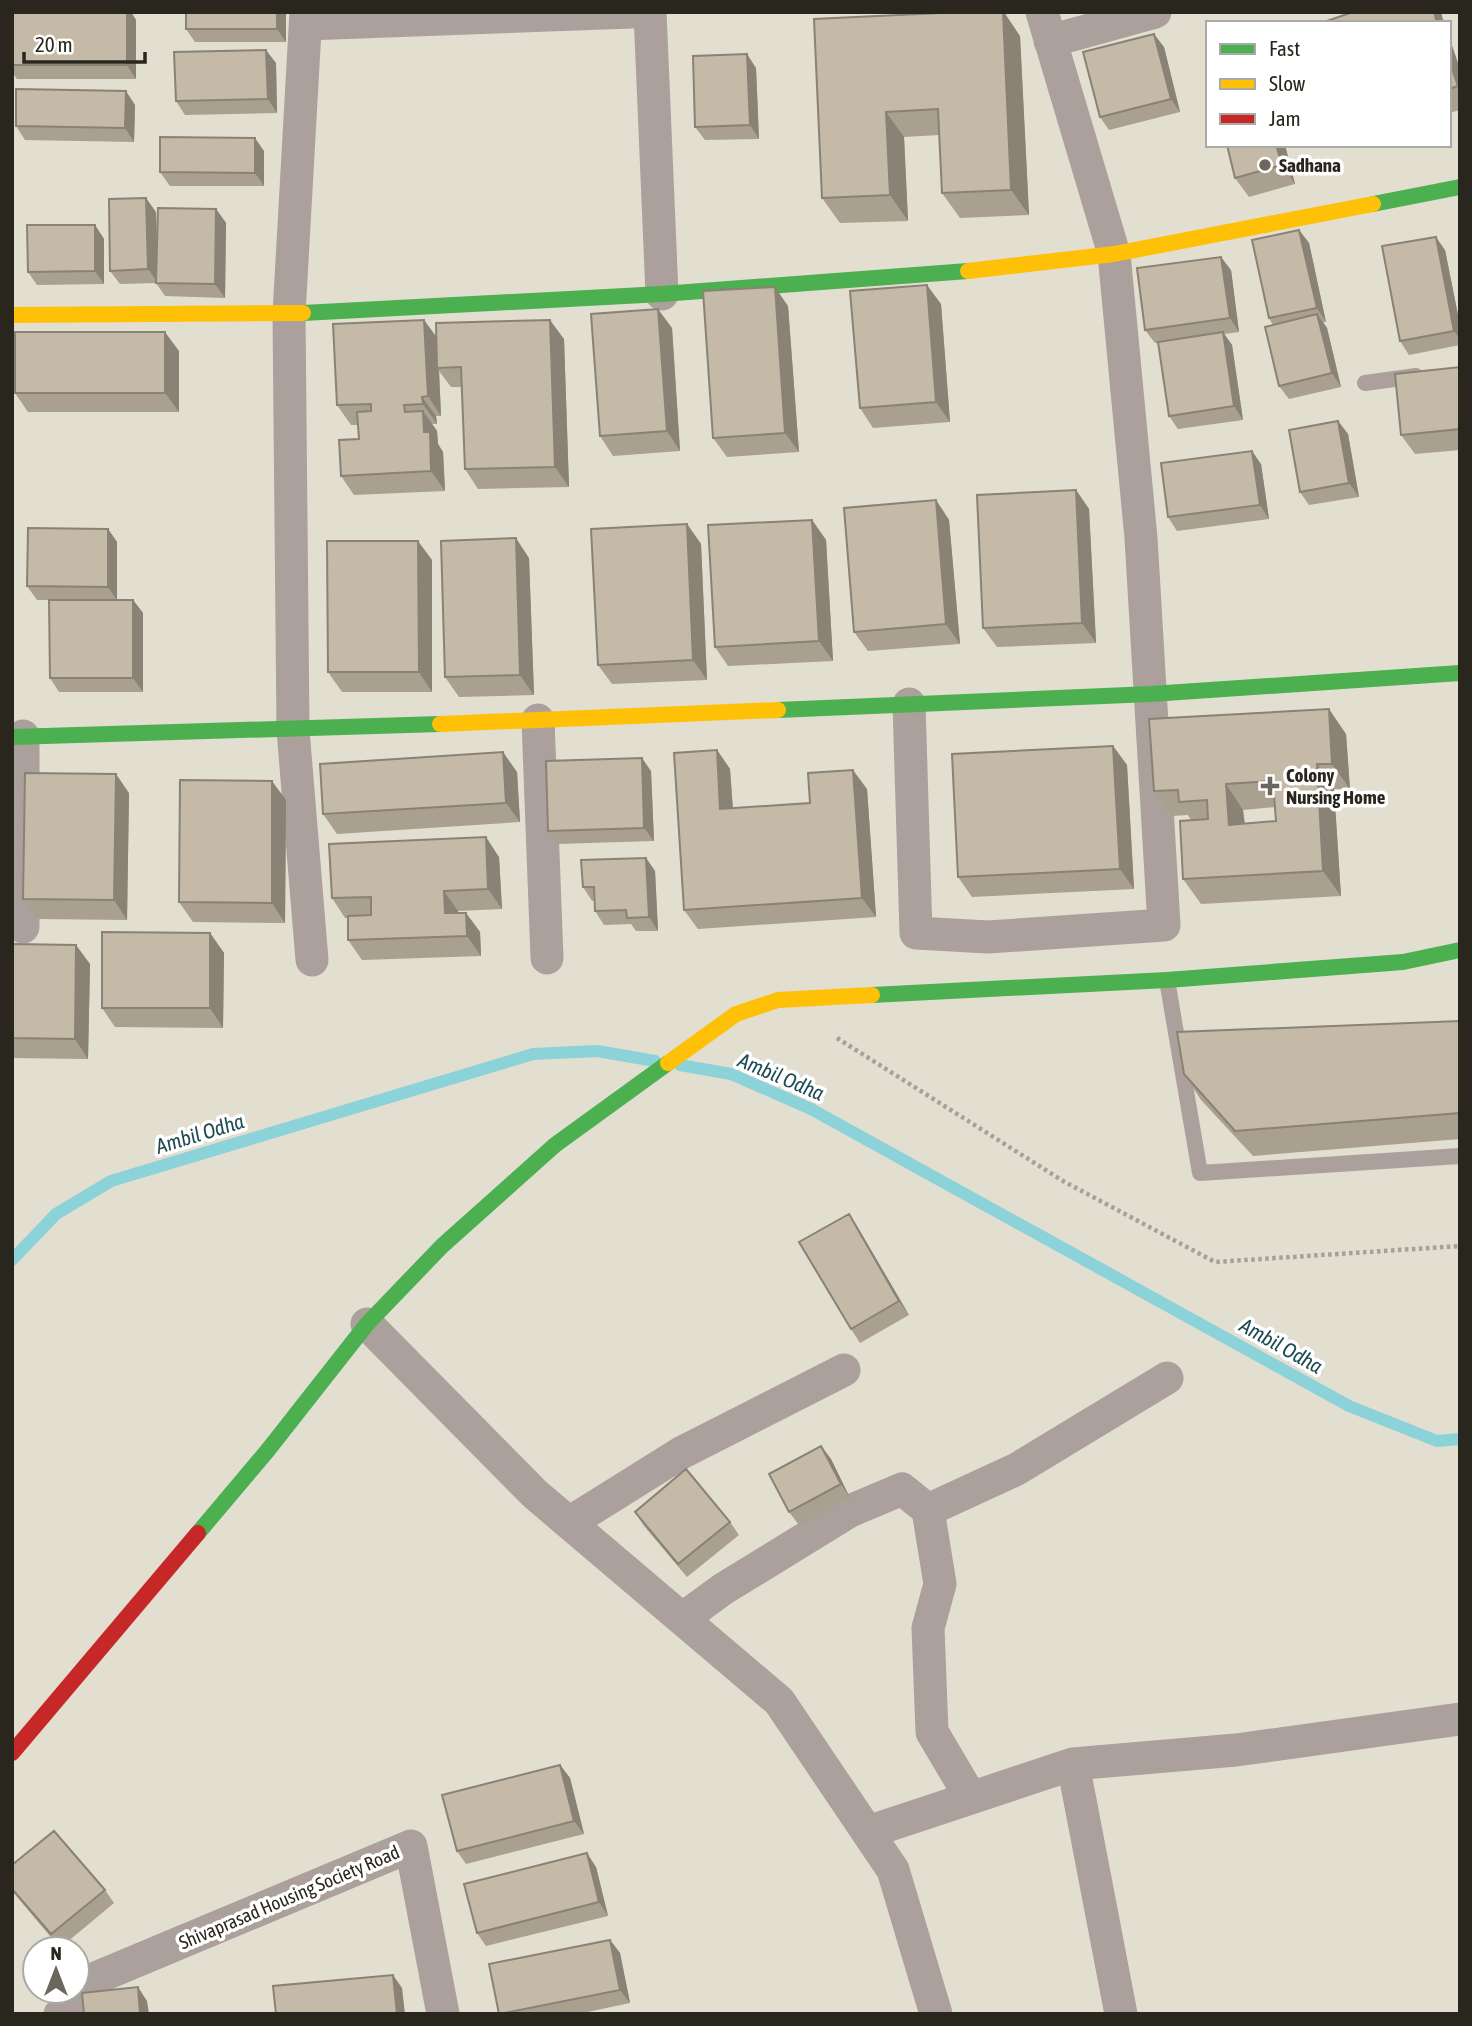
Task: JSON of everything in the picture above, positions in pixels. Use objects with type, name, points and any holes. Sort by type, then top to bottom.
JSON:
[{"type":"street","points":[[312,960],[293,730],[289,314],[306,18],[631,12]]},
{"type":"street","points":[[650,12],[662,294]]},
{"type":"street","points":[[909,704],[916,933],[988,937],[1164,925],[1141,538],[1114,254],[1046,27],[1155,12]]},
{"type":"street","points":[[12,315],[289,314],[662,294],[968,271],[1114,254],[1460,187]]},
{"type":"street","points":[[23,928],[17,737],[293,730],[1151,694],[1460,673]]},
{"type":"street","points":[[538,720],[547,958]]},
{"type":"street","points":[[12,1753],[268,1450],[366,1324],[442,1246],[555,1145],[736,1014],[778,1000],[1167,980],[1403,962],[1460,950]]},
{"type":"street","points":[[366,1324],[535,1494],[779,1701],[892,1870],[936,2014]]},
{"type":"street","points":[[569,1523],[681,1453],[844,1370]]},
{"type":"street","points":[[928,1510],[1017,1469],[1167,1378]]},
{"type":"street","points":[[682,1619],[723,1589],[850,1511],[902,1489],[928,1510],[940,1584],[928,1628],[932,1732],[971,1798]]},
{"type":"street","points":[[868,1832],[1073,1764],[1236,1749],[1460,1719]]},
{"type":"street","points":[[1073,1764],[1121,2014]]},
{"type":"street","name":"Shivaprasad Housing Society Road","points":[[60,2014],[91,1980],[411,1846],[443,2014]]},
{"type":"lane","points":[[1365,383],[1433,373]]},
{"type":"lane","points":[[1167,980],[1200,1173],[1460,1156]]},
{"type":"path","points":[[835,1036],[1063,1181],[1215,1262],[1460,1246]]},
{"type":"building","points":[[12,12],[127,12],[127,65],[12,65]]},
{"type":"building","points":[[186,12],[277,12],[277,29],[186,29]]},
{"type":"building","points":[[1003,12],[1011,190],[942,193],[938,109],[886,112],[890,195],[822,198],[814,19]]},
{"type":"building","points":[[1353,12],[1434,12],[1436,21],[1327,21]]},
{"type":"building","points":[[1154,34],[1171,99],[1100,117],[1083,52]]},
{"type":"building","points":[[266,50],[268,99],[176,101],[174,52]]},
{"type":"building","points":[[747,54],[750,125],[695,127],[693,56]]},
{"type":"building","points":[[1451,66],[1458,86],[1451,88]]},
{"type":"building","points":[[16,89],[126,91],[125,128],[16,126]]},
{"type":"building","points":[[160,137],[255,138],[255,173],[160,172]]},
{"type":"building","points":[[1227,147],[1277,147],[1282,165],[1235,178]]},
{"type":"building","points":[[146,198],[148,269],[110,271],[109,199]]},
{"type":"building","points":[[158,208],[216,209],[215,284],[156,283]]},
{"type":"building","points":[[27,225],[95,225],[95,271],[28,272]]},
{"type":"building","points":[[1299,230],[1317,308],[1269,318],[1252,240]]},
{"type":"building","points":[[1436,237],[1454,331],[1400,341],[1382,246]]},
{"type":"building","points":[[1221,257],[1230,318],[1145,330],[1137,268]]},
{"type":"building","points":[[927,285],[936,402],[860,408],[850,291]]},
{"type":"building","points":[[775,287],[785,433],[713,438],[703,291]]},
{"type":"building","points":[[658,309],[667,431],[600,436],[591,314]]},
{"type":"building","points":[[1317,314],[1332,373],[1279,386],[1265,327]]},
{"type":"building","points":[[424,320],[428,396],[422,397],[423,404],[404,405],[405,412],[423,411],[424,432],[430,432],[431,471],[341,476],[339,440],[359,439],[357,412],[371,411],[371,404],[337,405],[333,324]]},
{"type":"building","points":[[550,320],[555,467],[465,469],[461,367],[437,368],[436,323]]},
{"type":"building","points":[[15,332],[165,332],[165,393],[15,393]]},
{"type":"building","points":[[1223,332],[1234,406],[1169,416],[1158,342]]},
{"type":"building","points":[[1460,367],[1460,429],[1401,435],[1395,374]]},
{"type":"building","points":[[1338,421],[1349,483],[1300,492],[1289,430]]},
{"type":"building","points":[[1252,451],[1260,505],[1168,517],[1161,463]]},
{"type":"building","points":[[1076,490],[1082,623],[983,628],[977,495]]},
{"type":"building","points":[[936,500],[946,624],[854,632],[844,508]]},
{"type":"building","points":[[812,520],[819,641],[715,647],[708,525]]},
{"type":"building","points":[[687,524],[693,660],[598,665],[591,529]]},
{"type":"building","points":[[28,528],[108,529],[108,587],[27,586]]},
{"type":"building","points":[[516,538],[520,675],[445,677],[441,541]]},
{"type":"building","points":[[327,541],[418,541],[419,672],[328,672]]},
{"type":"building","points":[[49,600],[133,600],[133,678],[50,678]]},
{"type":"building","points":[[1329,709],[1332,764],[1317,764],[1323,871],[1183,879],[1180,821],[1208,819],[1207,800],[1179,802],[1178,790],[1154,791],[1149,719]],"holes":[[[1273,781],[1276,821],[1229,825],[1226,784]]]},
{"type":"building","points":[[1113,746],[1120,869],[958,877],[952,754]]},
{"type":"building","points":[[717,750],[720,809],[810,803],[808,773],[853,770],[862,898],[684,910],[674,753]]},
{"type":"building","points":[[503,752],[506,803],[323,814],[320,764]]},
{"type":"building","points":[[642,758],[644,828],[548,831],[546,761]]},
{"type":"building","points":[[25,773],[116,774],[114,900],[23,899]]},
{"type":"building","points":[[180,780],[272,781],[272,903],[179,902]]},
{"type":"building","points":[[486,837],[488,889],[444,891],[445,913],[466,913],[467,936],[348,940],[348,916],[371,915],[371,897],[332,898],[329,844]]},
{"type":"building","points":[[646,858],[649,917],[627,918],[626,910],[595,911],[594,887],[583,887],[581,860]]},
{"type":"building","points":[[102,932],[210,933],[210,1008],[102,1008]]},
{"type":"building","points":[[12,944],[76,945],[75,1039],[12,1038]]},
{"type":"building","points":[[1460,1021],[1460,1113],[1235,1131],[1184,1074],[1177,1032]]},
{"type":"building","points":[[849,1214],[899,1301],[851,1329],[799,1242]]},
{"type":"building","points":[[821,1446],[841,1484],[789,1512],[769,1474]]},
{"type":"building","points":[[686,1469],[730,1522],[678,1564],[635,1512]]},
{"type":"building","points":[[560,1765],[574,1821],[457,1851],[442,1795]]},
{"type":"building","points":[[54,1831],[105,1890],[51,1934],[12,1889],[12,1865]]},
{"type":"building","points":[[587,1853],[599,1902],[477,1933],[464,1884]]},
{"type":"building","points":[[610,1940],[620,1990],[499,2014],[489,1964]]},
{"type":"building","points":[[393,1975],[397,2014],[276,2014],[273,1986]]},
{"type":"building","points":[[138,1987],[140,2014],[84,2014],[83,2005],[91,2005],[91,1992]]},
{"type":"waterway","name":"Ambil Odha","points":[[12,1260],[56,1214],[111,1181],[533,1054],[597,1051],[655,1061]]},
{"type":"waterway","name":"Ambil Odha","points":[[680,1065],[731,1074],[811,1109],[1349,1406],[1437,1441],[1460,1439]]},
{"type":"traffic: fast","points":[[1373,204],[1460,187]]},
{"type":"traffic: fast","points":[[303,313],[662,294],[968,271]]},
{"type":"traffic: fast","points":[[778,710],[1151,694],[1460,673]]},
{"type":"traffic: fast","points":[[12,737],[440,724]]},
{"type":"traffic: fast","points":[[872,995],[1167,980],[1403,962],[1460,950]]},
{"type":"traffic: fast","points":[[198,1533],[268,1450],[367,1324],[442,1246],[555,1145],[668,1063]]},
{"type":"traffic: slow","points":[[968,271],[1114,254],[1373,204]]},
{"type":"traffic: slow","points":[[12,315],[303,313]]},
{"type":"traffic: slow","points":[[440,724],[778,710]]},
{"type":"traffic: slow","points":[[668,1063],[736,1014],[778,1000],[872,995]]},
{"type":"traffic: jam","points":[[12,1753],[198,1533]]},
{"type":"place","name":"Sadhana","points":[[1265,165]]},
{"type":"place","name":"Colony Nursing Home","points":[[1270,786]]}]
